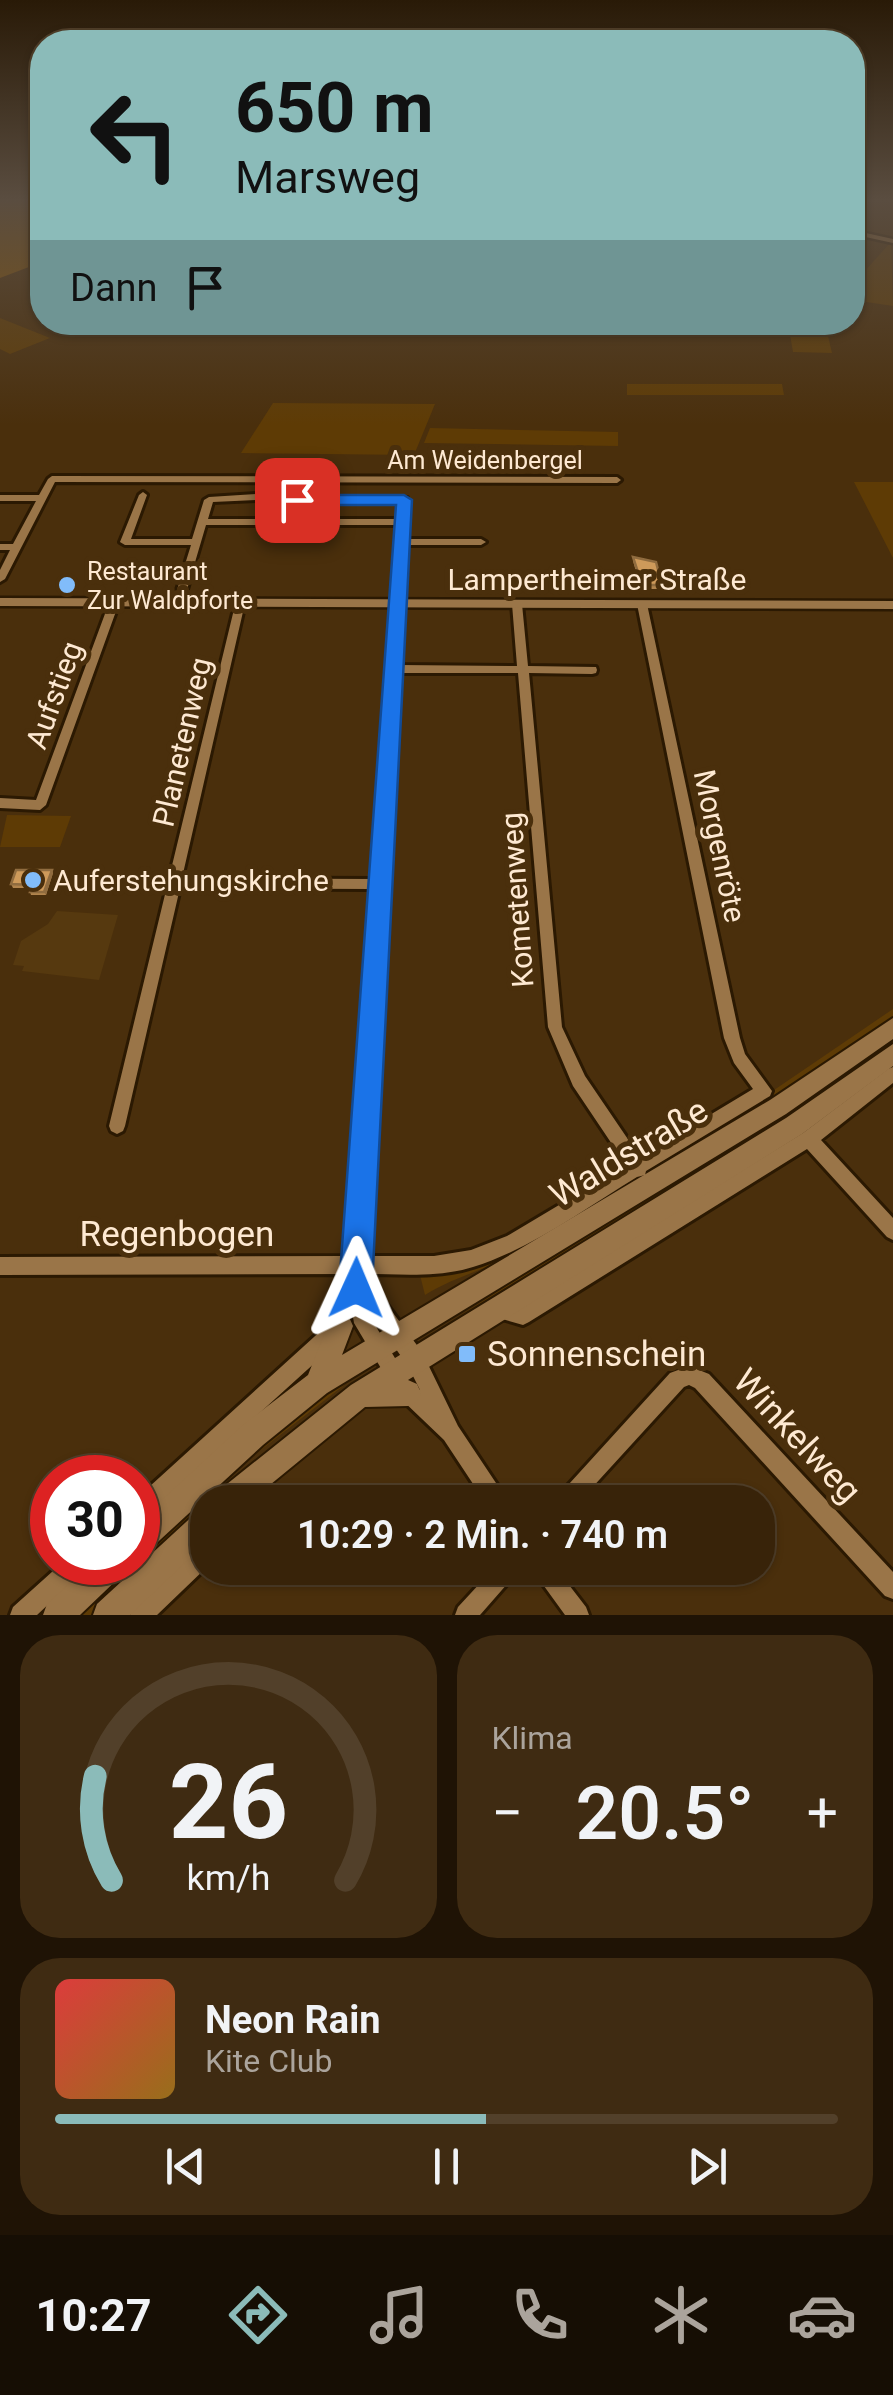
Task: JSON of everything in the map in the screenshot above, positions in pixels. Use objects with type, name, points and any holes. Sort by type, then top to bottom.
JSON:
[{"type":"main road","name":"Waldstraße","points":[[160,1521],[252,1435],[318,1384],[778,1107],[893,1027]]},
{"type":"main road","name":"Waldstraße","points":[[406,1375],[495,1310],[794,1126],[893,1054]]},
{"type":"main road","points":[[318,1384],[351,1307]]},
{"type":"main road","points":[[245,1485],[360,1394],[406,1375]]},
{"type":"main road","points":[[108,1615],[190,1537]]},
{"type":"main road","points":[[58,1615],[90,1585]]},
{"type":"street","name":"Am Weidenbergel","points":[[42,498],[52,479],[617,480]]},
{"type":"street","points":[[142,496],[125,542],[196,542]]},
{"type":"street","points":[[178,603],[208,500],[256,497]]},
{"type":"street","points":[[0,498],[42,498],[0,579]]},
{"type":"street","points":[[160,1489],[351,1307],[404,500],[297,500],[293,522]]},
{"type":"street","points":[[202,522],[403,522]]},
{"type":"street","points":[[402,542],[481,542]]},
{"type":"street","points":[[0,547],[17,547]]},
{"type":"street","name":"Lampertheimer Straße","points":[[0,602],[893,605]]},
{"type":"street","name":"Aufstieg","points":[[0,803],[40,805],[114,602]]},
{"type":"street","name":"Planetenweg","points":[[117,1126],[240,603]]},
{"type":"street","name":"Kometenweg","points":[[517,604],[555,1027],[579,1081],[639,1169]]},
{"type":"street","name":"Morgenröte","points":[[642,604],[732,1038],[739,1058],[764,1091]]},
{"type":"street","points":[[392,669],[592,670]]},
{"type":"street","points":[[174,883],[378,884]]},
{"type":"street","name":"Waldstraße","points":[[495,1310],[524,1316],[809,1140],[893,1074]]},
{"type":"street","name":"Waldstraße","points":[[354,1268],[434,1265],[471,1259],[512,1243],[764,1091]]},
{"type":"street","points":[[809,1140],[893,1231]]},
{"type":"street","name":"Regenbogen","points":[[0,1266],[354,1268]]},
{"type":"street","points":[[351,1307],[388,1340],[406,1375],[485,1485]]},
{"type":"street","points":[[406,1375],[451,1434]]},
{"type":"street","name":"Winkelweg","points":[[581,1485],[677,1380],[689,1375],[702,1380],[893,1588]]},
{"type":"street","points":[[256,1485],[261,1470]]},
{"type":"street","points":[[141,1615],[190,1568]]},
{"type":"street","points":[[21,1615],[54,1585]]},
{"type":"street","points":[[466,1615],[493,1585]]},
{"type":"street","points":[[556,1585],[578,1615]]},
{"type":"shaded area","points":[[865,274],[892,274],[893,306],[865,302]]},
{"type":"shaded area","points":[[0,318],[30,330],[30,335],[50,338],[10,354],[0,349]]},
{"type":"shaded area","points":[[790,335],[828,335],[832,353],[793,352]]},
{"type":"shaded area","points":[[627,384],[782,384],[784,395],[627,395]]},
{"type":"shaded area","points":[[273,403],[435,404],[414,455],[241,453]]},
{"type":"shaded area","points":[[430,428],[618,432],[618,446],[424,443]]},
{"type":"shaded area","points":[[854,482],[893,482],[893,558]]},
{"type":"shaded area","points":[[7,815],[71,816],[60,847],[0,847]]},
{"type":"shaded area","points":[[57,911],[118,915],[99,980],[22,971],[24,966],[13,965],[21,941],[48,924]]},
{"type":"shaded area","points":[[893,1009],[893,1017],[847,1050],[657,1174],[509,1257],[425,1295],[420,1275],[505,1253],[727,1122]]},
{"type":"shaded area","points":[[893,1036],[893,1046],[847,1081],[439,1334],[438,1330]]},
{"type":"shaded area","points":[[345,1378],[347,1383],[244,1463],[222,1485],[212,1485],[241,1458]]},
{"type":"shaded area","points":[[190,1506],[190,1517],[160,1548],[160,1534]]},
{"type":"shaded area","points":[[105,1585],[123,1585],[93,1615],[73,1615]]},
{"type":"building","points":[[633,557],[656,562],[662,585],[642,585]]},
{"type":"building","name":"Auferstehungskirche","points":[[16,870],[52,870],[44,892],[30,892],[32,885],[11,884]]},
{"type":"place","name":"Restaurant Zur Waldpforte","points":[[67,585]]},
{"type":"place","name":"Auferstehungskirche","points":[[33,880]]},
{"type":"place","name":"Sonnenschein","points":[[467,1354]]},
{"type":"route","points":[[297,500],[404,500],[354,1268],[356,1288]]}]
